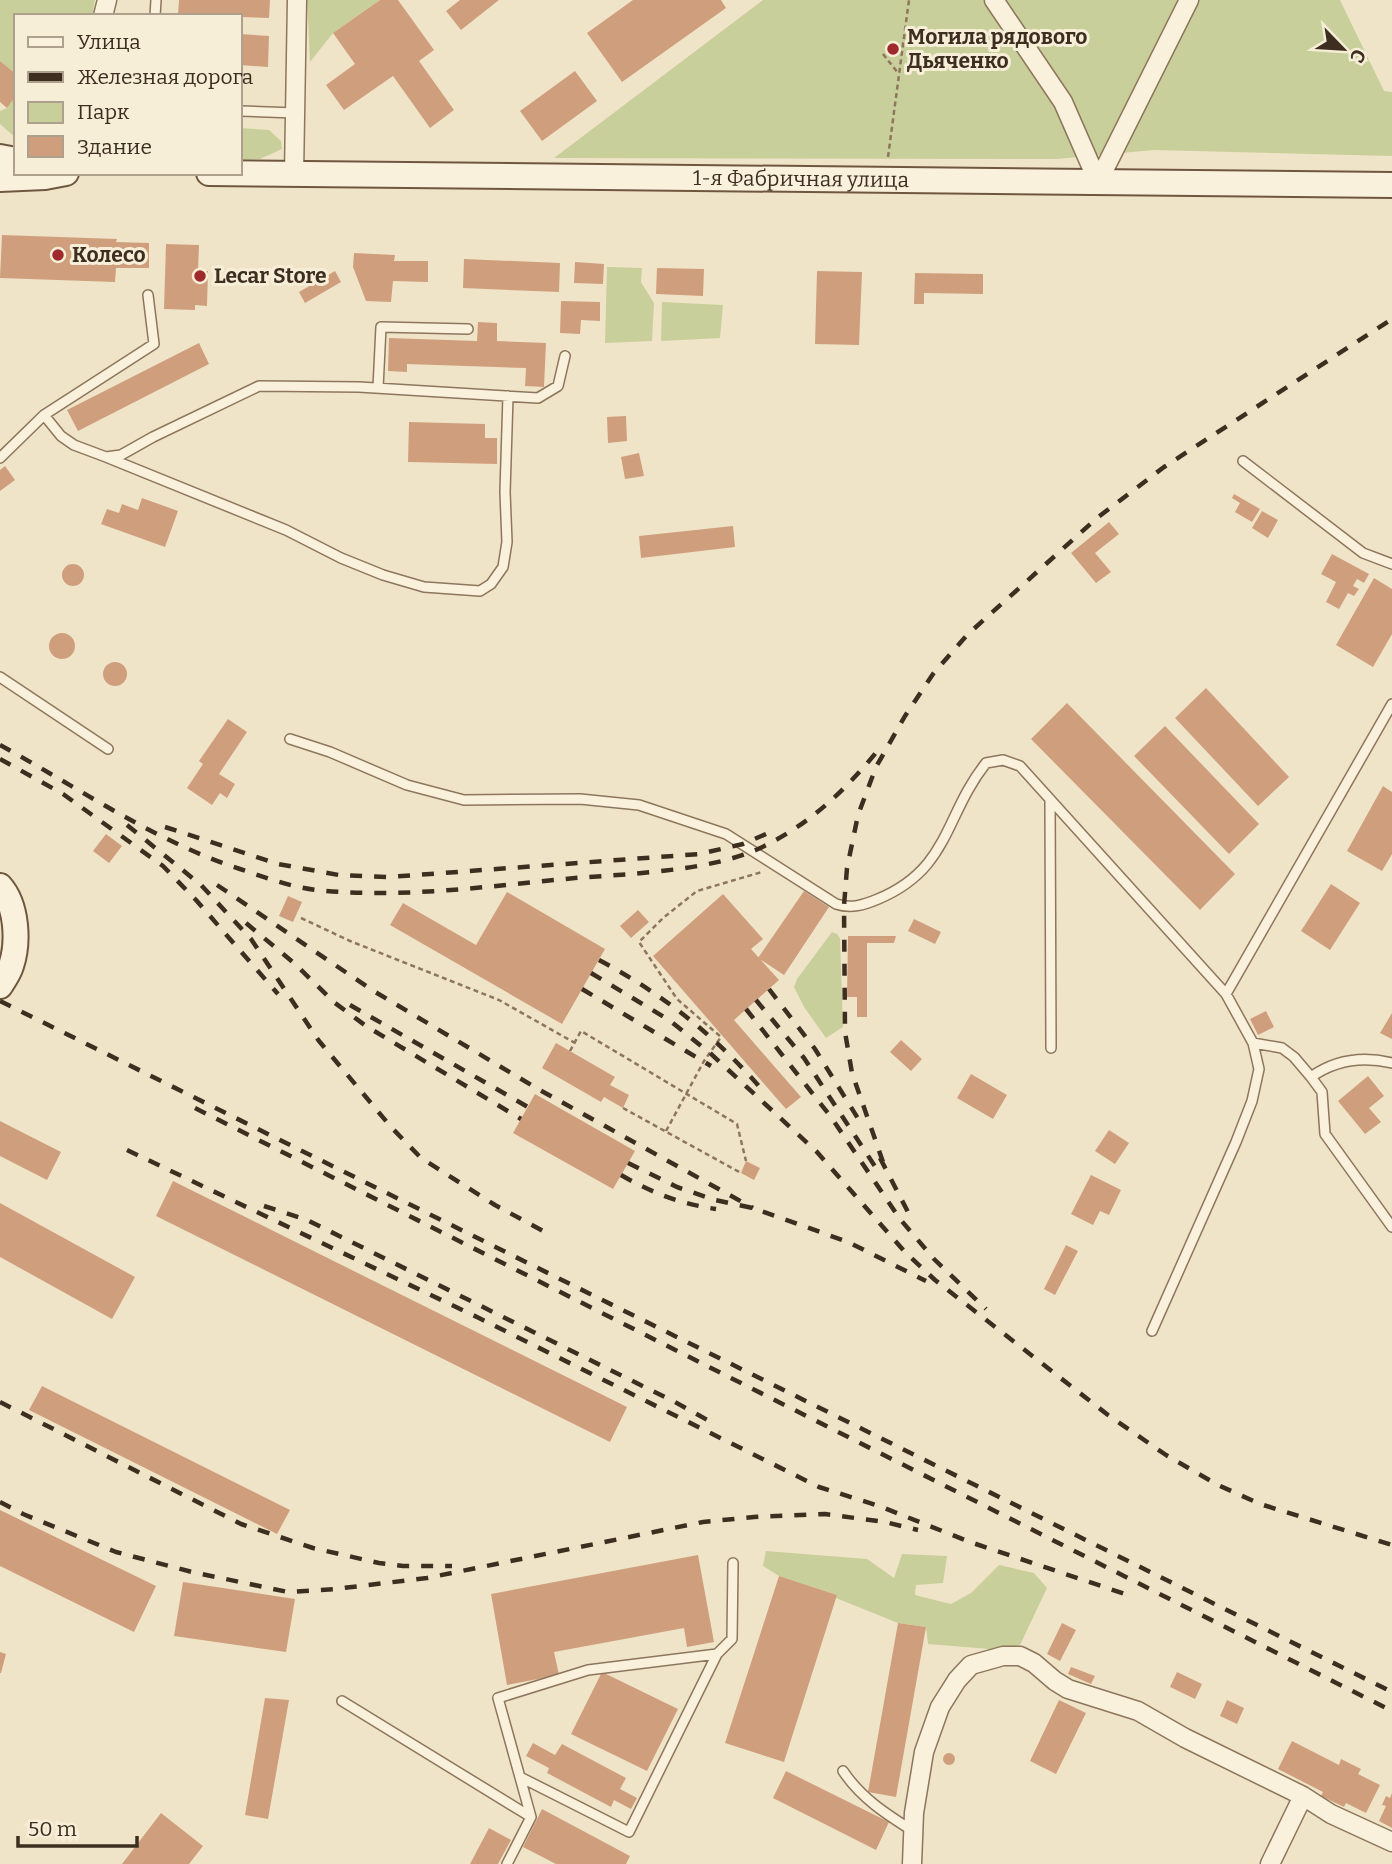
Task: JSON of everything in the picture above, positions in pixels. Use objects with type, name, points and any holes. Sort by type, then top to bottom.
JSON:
[{"type":"main road","name":"1-я Фабричная улица","points":[[242,173],[1392,185]]},
{"type":"main road","points":[[0,178],[56,175]]},
{"type":"main road","points":[[0,886],[8,894],[16,930],[11,966],[0,986]]},
{"type":"street","points":[[294,174],[297,0]]},
{"type":"street","points":[[994,0],[1063,102],[1098,182]]},
{"type":"street","points":[[1098,182],[1189,0]]},
{"type":"street","points":[[912,1864],[914,1813],[924,1752],[940,1707],[957,1680],[971,1665],[1003,1656],[1020,1656],[1034,1663],[1068,1689],[1138,1711],[1185,1738],[1303,1796],[1331,1814],[1392,1842]]},
{"type":"street","points":[[1270,1864],[1303,1796]]},
{"type":"lane","points":[[242,111],[295,113]]},
{"type":"lane","points":[[0,458],[44,415],[154,344],[148,295]]},
{"type":"lane","points":[[378,388],[381,327],[468,329]]},
{"type":"lane","points":[[106,457],[121,455],[259,386],[378,388],[538,398],[558,386],[565,356]]},
{"type":"lane","points":[[44,415],[61,436],[74,445],[286,530],[341,558],[383,575],[424,587],[480,591],[491,584],[503,567],[507,542],[505,492],[508,396]]},
{"type":"lane","points":[[1242,461],[1363,553],[1392,564]]},
{"type":"lane","points":[[0,677],[108,749]]},
{"type":"lane","points":[[1226,994],[1392,704]]},
{"type":"lane","points":[[290,739],[330,752],[407,785],[464,800],[580,799],[639,805],[726,834],[836,904],[844,906],[858,906],[899,889],[927,867],[942,844],[973,780],[986,763],[1003,760],[1020,766],[1226,994],[1253,1042],[1259,1069],[1252,1101],[1153,1331]]},
{"type":"lane","points":[[1050,799],[1051,1048]]},
{"type":"lane","points":[[1253,1042],[1282,1048],[1294,1057],[1311,1077],[1322,1092],[1325,1134],[1392,1227]]},
{"type":"lane","points":[[1311,1077],[1327,1066],[1345,1062],[1369,1058],[1392,1063]]},
{"type":"lane","points":[[520,1777],[629,1832],[717,1654],[732,1639],[733,1563]]},
{"type":"lane","points":[[507,1864],[531,1817],[498,1698],[588,1671],[717,1654]]},
{"type":"lane","points":[[342,1700],[531,1817]]},
{"type":"lane","points":[[843,1771],[854,1788],[872,1804],[915,1832]]},
{"type":"path","points":[[888,157],[909,0]]},
{"type":"path","points":[[883,54],[899,74]]},
{"type":"path","points":[[666,1131],[721,1037],[677,999],[639,942],[663,918],[697,891],[778,867]]},
{"type":"path","points":[[301,918],[350,941],[499,1000],[575,1043]]},
{"type":"path","points":[[570,1051],[581,1031],[687,1092],[737,1124],[746,1161]]},
{"type":"path","points":[[623,1108],[741,1172]]},
{"type":"green space","points":[[0,0],[95,0],[92,14],[14,14],[14,72],[0,61]]},
{"type":"green space","points":[[307,0],[380,0],[333,33],[310,62]]},
{"type":"green space","points":[[763,0],[1340,0],[1384,91],[1392,92],[1392,156],[1154,150],[1057,159],[554,158]]},
{"type":"green space","points":[[14,99],[14,136],[0,124],[0,111],[7,108]]},
{"type":"green space","points":[[242,128],[269,130],[281,141],[282,149],[260,159],[242,159]]},
{"type":"green space","points":[[607,267],[642,268],[641,282],[654,303],[652,341],[605,343]]},
{"type":"green space","points":[[662,302],[723,305],[720,338],[661,341]]},
{"type":"green space","points":[[832,932],[840,938],[843,1027],[826,1038],[804,1007],[794,987]]},
{"type":"green space","points":[[766,1551],[867,1559],[894,1578],[902,1554],[947,1556],[943,1583],[916,1585],[915,1595],[951,1604],[971,1593],[999,1565],[1034,1573],[1047,1588],[1020,1645],[1001,1650],[928,1644],[926,1627],[898,1623],[836,1598],[837,1595],[779,1576],[763,1566]]},
{"type":"building","points":[[179,0],[270,0],[269,18],[242,17],[242,14],[178,14]]},
{"type":"building","points":[[380,0],[398,0],[434,50],[419,61],[454,110],[430,128],[393,76],[344,110],[326,85],[355,64],[333,33]]},
{"type":"building","points":[[460,0],[499,0],[461,30],[446,11]]},
{"type":"building","points":[[633,0],[721,0],[726,8],[622,82],[587,33]]},
{"type":"building","points":[[242,34],[269,36],[268,67],[242,65]]},
{"type":"building","points":[[0,61],[14,72],[14,99],[7,108],[0,102]]},
{"type":"building","points":[[575,71],[597,101],[542,141],[520,111]]},
{"type":"building","name":"Колесо","points":[[2,235],[117,239],[116,242],[149,243],[149,268],[116,268],[115,282],[0,278]]},
{"type":"building","points":[[166,244],[199,245],[198,271],[208,271],[207,306],[195,305],[195,310],[164,309]]},
{"type":"building","points":[[354,253],[395,255],[394,261],[428,261],[428,282],[393,281],[391,302],[366,301],[353,267]]},
{"type":"building","points":[[464,259],[560,263],[559,292],[463,288]]},
{"type":"building","points":[[575,262],[604,264],[603,284],[574,283]]},
{"type":"building","points":[[657,268],[704,269],[703,296],[656,294]]},
{"type":"building","points":[[335,271],[341,282],[305,303],[299,292]]},
{"type":"building","points":[[817,271],[862,272],[859,345],[815,344]]},
{"type":"building","points":[[915,273],[983,274],[983,294],[924,293],[924,304],[914,304]]},
{"type":"building","points":[[561,301],[600,302],[600,321],[581,320],[580,334],[560,333]]},
{"type":"building","points":[[478,322],[497,323],[497,341],[546,343],[544,387],[525,386],[526,368],[407,364],[407,372],[388,371],[389,338],[477,341]]},
{"type":"building","points":[[199,343],[209,364],[78,431],[67,410]]},
{"type":"building","points":[[626,416],[627,441],[608,443],[607,417]]},
{"type":"building","points":[[409,422],[485,424],[485,438],[497,438],[497,464],[408,462]]},
{"type":"building","points":[[639,453],[644,476],[625,479],[621,457]]},
{"type":"building","points":[[5,466],[15,480],[0,491],[0,470]]},
{"type":"building","points":[[1234,494],[1260,509],[1252,522],[1235,512],[1240,503],[1232,498]]},
{"type":"building","points":[[142,498],[178,511],[165,547],[101,524],[107,509],[119,513],[122,504],[138,510]]},
{"type":"building","points":[[1262,511],[1278,520],[1268,538],[1252,528]]},
{"type":"building","points":[[1109,522],[1119,534],[1095,553],[1111,572],[1096,583],[1071,553]]},
{"type":"building","points":[[733,526],[735,547],[641,558],[639,536]]},
{"type":"building","points":[[1332,554],[1369,574],[1364,583],[1357,579],[1353,586],[1359,589],[1354,596],[1348,593],[1339,609],[1326,602],[1336,582],[1321,574]]},
{"type":"building","points":[[73,564],[81,567],[84,575],[81,583],[73,586],[65,583],[62,575],[65,567]]},
{"type":"building","points":[[1374,578],[1392,589],[1392,634],[1373,667],[1336,645]]},
{"type":"building","points":[[62,633],[71,637],[75,646],[71,655],[62,659],[53,655],[49,646],[53,637]]},
{"type":"building","points":[[115,662],[123,666],[127,674],[123,682],[115,686],[107,682],[103,674],[107,666]]},
{"type":"building","points":[[1206,688],[1289,777],[1258,806],[1175,718]]},
{"type":"building","points":[[1067,703],[1235,874],[1200,910],[1031,739]]},
{"type":"building","points":[[228,719],[247,732],[219,774],[235,784],[227,798],[220,793],[212,805],[187,788],[203,764],[199,761]]},
{"type":"building","points":[[1165,726],[1259,824],[1229,854],[1134,756]]},
{"type":"building","points":[[1383,786],[1392,792],[1392,854],[1382,871],[1347,851]]},
{"type":"building","points":[[106,834],[122,846],[109,863],[93,851]]},
{"type":"building","points":[[1331,884],[1360,903],[1330,950],[1301,931]]},
{"type":"building","points":[[804,891],[829,907],[784,975],[758,958]]},
{"type":"building","points":[[507,892],[605,949],[562,1024],[390,925],[403,903],[476,945]]},
{"type":"building","points":[[723,894],[763,939],[751,949],[779,980],[734,1020],[801,1097],[786,1109],[653,956]]},
{"type":"building","points":[[288,896],[302,902],[293,922],[279,916]]},
{"type":"building","points":[[638,910],[649,922],[631,938],[620,926]]},
{"type":"building","points":[[914,919],[941,932],[935,944],[908,931]]},
{"type":"building","points":[[848,936],[896,936],[894,943],[867,943],[867,1017],[857,1017],[857,997],[847,997]]},
{"type":"building","points":[[1266,1011],[1274,1027],[1258,1035],[1250,1019]]},
{"type":"building","points":[[1392,1013],[1392,1039],[1380,1033]]},
{"type":"building","points":[[901,1040],[922,1059],[911,1071],[890,1052]]},
{"type":"building","points":[[556,1043],[615,1077],[610,1085],[629,1095],[623,1108],[604,1097],[601,1102],[542,1068]]},
{"type":"building","points":[[971,1074],[1007,1095],[993,1119],[957,1098]]},
{"type":"building","points":[[1368,1076],[1384,1096],[1369,1108],[1381,1122],[1365,1134],[1338,1101]]},
{"type":"building","points":[[535,1094],[635,1151],[613,1189],[513,1133]]},
{"type":"building","points":[[0,1121],[61,1152],[47,1180],[0,1156]]},
{"type":"building","points":[[1109,1130],[1129,1143],[1115,1164],[1095,1151]]},
{"type":"building","points":[[746,1161],[760,1168],[754,1180],[741,1173]]},
{"type":"building","points":[[1091,1175],[1121,1190],[1109,1215],[1100,1211],[1093,1225],[1071,1214]]},
{"type":"building","points":[[173,1181],[627,1407],[610,1442],[156,1216]]},
{"type":"building","points":[[0,1203],[135,1277],[112,1319],[0,1257]]},
{"type":"building","points":[[1066,1245],[1078,1251],[1055,1295],[1044,1289]]},
{"type":"building","points":[[42,1386],[290,1510],[277,1534],[29,1410]]},
{"type":"building","points":[[0,1510],[156,1586],[134,1632],[0,1566]]},
{"type":"building","points":[[698,1555],[714,1642],[687,1647],[684,1628],[554,1652],[559,1675],[507,1685],[491,1594]]},
{"type":"building","points":[[779,1576],[837,1595],[784,1762],[725,1743]]},
{"type":"building","points":[[183,1582],[295,1599],[286,1652],[174,1636]]},
{"type":"building","points":[[898,1623],[926,1627],[896,1797],[868,1792]]},
{"type":"building","points":[[1062,1623],[1076,1630],[1060,1661],[1047,1654]]},
{"type":"building","points":[[0,1652],[6,1654],[1,1673],[0,1673]]},
{"type":"building","points":[[1071,1667],[1095,1676],[1091,1684],[1068,1674]]},
{"type":"building","points":[[602,1672],[678,1709],[647,1771],[571,1734]]},
{"type":"building","points":[[1177,1672],[1202,1684],[1195,1699],[1170,1687]]},
{"type":"building","points":[[265,1698],[289,1700],[268,1819],[245,1815]]},
{"type":"building","points":[[1059,1700],[1086,1713],[1056,1774],[1030,1761]]},
{"type":"building","points":[[1227,1700],[1244,1708],[1237,1724],[1220,1716]]},
{"type":"building","points":[[1292,1741],[1339,1765],[1341,1759],[1361,1769],[1358,1774],[1380,1785],[1366,1813],[1346,1803],[1344,1807],[1321,1796],[1323,1792],[1278,1769]]},
{"type":"building","points":[[533,1743],[555,1755],[562,1744],[626,1778],[620,1789],[637,1798],[631,1809],[614,1800],[611,1807],[547,1773],[549,1768],[526,1756]]},
{"type":"building","points":[[949,1753],[955,1759],[949,1765],[943,1759]]},
{"type":"building","points":[[786,1771],[889,1822],[876,1850],[773,1798]]},
{"type":"building","points":[[1392,1793],[1392,1828],[1379,1821],[1386,1806],[1382,1805],[1386,1796],[1390,1798]]},
{"type":"building","points":[[542,1809],[630,1856],[626,1864],[556,1864],[523,1847]]},
{"type":"building","points":[[161,1813],[203,1846],[189,1864],[122,1864]]},
{"type":"building","points":[[489,1828],[511,1840],[498,1864],[470,1864]]},
{"type":"railway","points":[[883,1162],[852,1073],[845,1032],[844,906],[847,868],[858,815],[876,767],[905,716],[933,674],[967,635],[1097,518],[1164,467],[1392,319]]},
{"type":"railway","points":[[0,745],[117,813],[209,858],[307,889],[381,893],[644,873],[693,867],[739,856],[776,840],[809,818],[839,793],[879,749]]},
{"type":"railway","points":[[0,759],[63,794],[163,866],[278,994]]},
{"type":"railway","points":[[127,825],[201,885],[251,939],[319,1041],[391,1127],[421,1158],[495,1205],[543,1231]]},
{"type":"railway","points":[[165,827],[278,864],[339,875],[389,877],[699,854],[743,844],[773,831]]},
{"type":"railway","points":[[217,885],[372,990],[538,1089],[753,1208]]},
{"type":"railway","points":[[246,923],[294,963],[335,1003],[366,1026],[521,1119]]},
{"type":"railway","points":[[599,960],[645,987],[688,1018],[727,1053],[764,1092]]},
{"type":"railway","points":[[591,973],[669,1020],[710,1053],[817,1152],[905,1252],[935,1280],[1108,1415],[1166,1455],[1218,1485],[1260,1504],[1392,1545]]},
{"type":"railway","points":[[582,989],[711,1066]]},
{"type":"railway","points":[[769,989],[815,1049],[862,1125]]},
{"type":"railway","points":[[756,1000],[804,1058],[880,1174]]},
{"type":"railway","points":[[0,1001],[1392,1692]]},
{"type":"railway","points":[[350,1005],[528,1107]]},
{"type":"railway","points":[[746,1009],[831,1117],[900,1219],[934,1259],[986,1309]]},
{"type":"railway","points":[[195,1108],[1392,1711]]},
{"type":"railway","points":[[127,1150],[479,1318],[819,1487],[879,1506],[970,1542],[1131,1596]]},
{"type":"railway","points":[[880,1158],[909,1214]]},
{"type":"railway","points":[[628,1163],[677,1187],[715,1200],[753,1208],[848,1242],[926,1281]]},
{"type":"railway","points":[[621,1175],[667,1197],[716,1209]]},
{"type":"railway","points":[[264,1206],[307,1220],[711,1422]]},
{"type":"railway","points":[[0,1402],[241,1524],[313,1548],[379,1563],[452,1566]]},
{"type":"railway","points":[[0,1502],[116,1552],[192,1572],[288,1592],[427,1578],[703,1522],[825,1514],[885,1522],[918,1530]]},
{"type":"place","name":"Могила рядового Дьяченко","points":[[893,49]]},
{"type":"place","name":"Колесо","points":[[58,255]]},
{"type":"place","name":"Lecar Store","points":[[200,276]]}]
